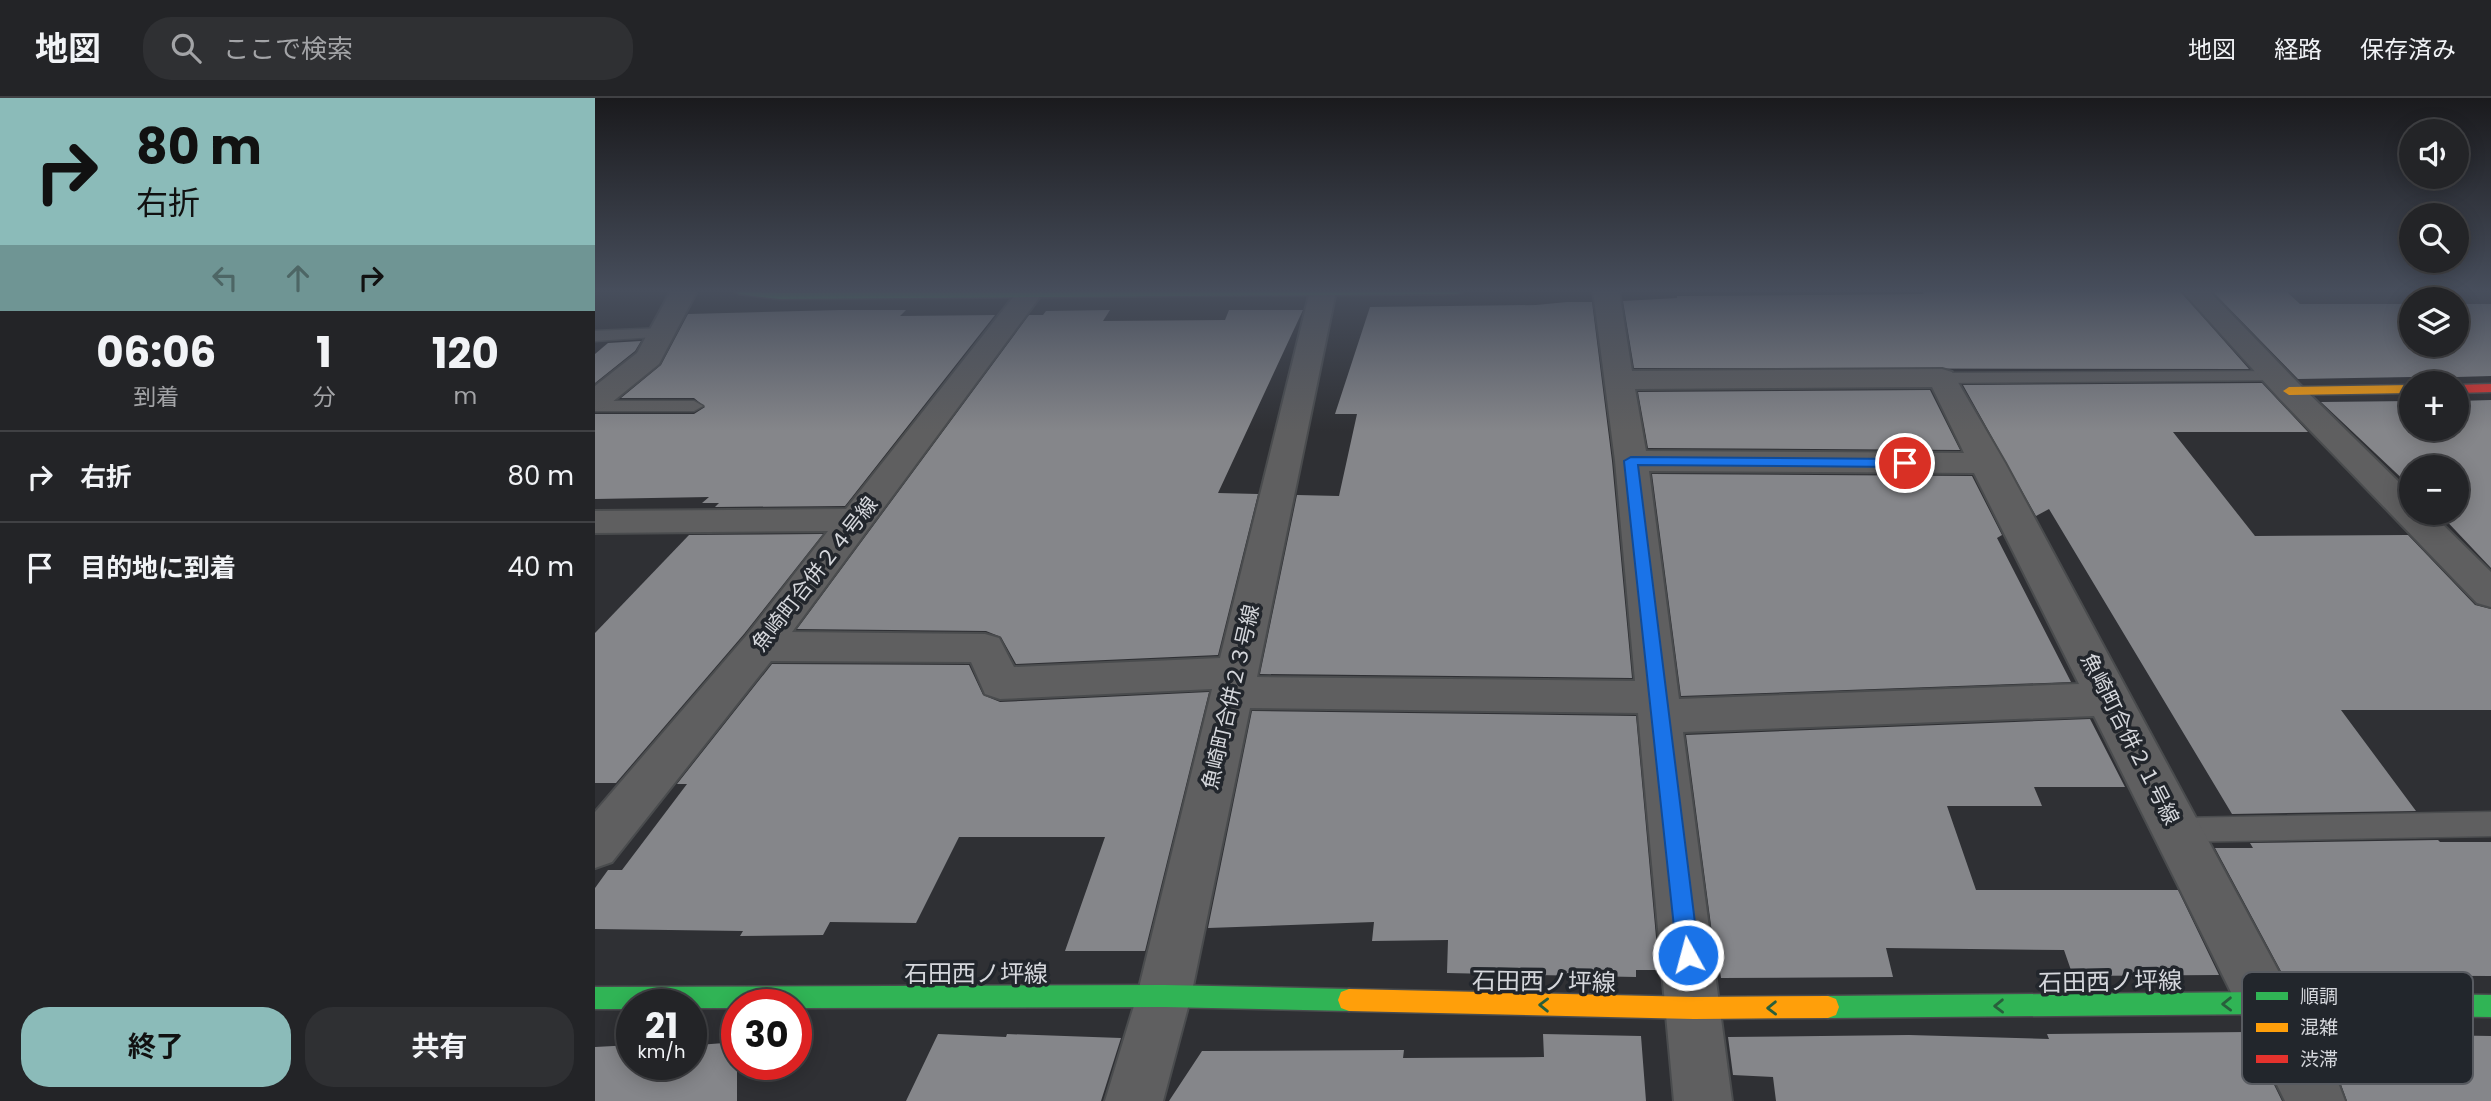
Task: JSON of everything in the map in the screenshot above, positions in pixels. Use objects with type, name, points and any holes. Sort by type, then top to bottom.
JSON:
[{"type":"street","points":[[595,404],[649,358],[660,338]]},
{"type":"street","name":"魚崎町合併２４号線","points":[[595,847],[760,646],[995,338]]},
{"type":"street","name":"魚崎町合併２３号線","points":[[1135,1101],[1164,996],[1311,338]]},
{"type":"street","points":[[1614,338],[1631,461],[1703,1101]]},
{"type":"street","points":[[2239,338],[2491,594]]},
{"type":"street","points":[[1620,380],[1942,378]]},
{"type":"street","name":"魚崎町合併２１号線","points":[[1942,378],[2248,972]]},
{"type":"street","points":[[2282,384],[2399,389]]},
{"type":"street","points":[[2469,388],[2491,388]]},
{"type":"street","points":[[1631,461],[1987,463]]},
{"type":"street","points":[[595,522],[858,520]]},
{"type":"street","points":[[760,646],[985,648],[1000,683],[1234,683],[1659,707],[2109,699]]},
{"type":"street","name":"石田西ノ坪線","points":[[595,998],[1164,996],[1694,1008],[2242,1003]]},
{"type":"street","name":"石田西ノ坪線","points":[[2473,1006],[2491,1006]]},
{"type":"street","name":"魚崎町合併２１号線","points":[[2307,1084],[2316,1101]]},
{"type":"lane","points":[[1942,378],[2282,384]]},
{"type":"lane","points":[[595,404],[694,406]]},
{"type":"lane","points":[[2177,830],[2491,824]]},
{"type":"building","points":[[675,338],[977,338],[845,506],[715,507],[719,503],[702,503],[709,497],[595,499],[595,414],[694,414],[705,407],[694,398],[621,398],[661,365]]},
{"type":"building","points":[[1012,338],[1290,338],[1218,493],[1258,494],[1218,655],[1016,664],[1001,637],[986,631],[797,629]]},
{"type":"building","points":[[1360,338],[1597,338],[1612,461],[1632,678],[1260,674],[1297,495],[1339,496],[1357,414],[1335,414]]},
{"type":"building","points":[[1629,338],[2221,338],[2249,369],[1634,368]]},
{"type":"building","points":[[2258,338],[2399,338],[2399,357],[2469,357],[2469,338],[2491,338],[2491,376],[2469,377],[2469,371],[2399,371],[2399,377],[2298,379]]},
{"type":"building","points":[[641,341],[635,351],[595,383],[595,354],[608,343]]},
{"type":"building","points":[[2262,383],[2308,432],[2173,432],[2255,536],[2408,535],[2475,605],[2491,609],[2491,710],[2341,710],[2416,811],[2232,814],[2049,509],[2036,516],[1963,385]]},
{"type":"building","points":[[1930,390],[1960,450],[1648,448],[1638,392]]},
{"type":"building","points":[[2491,400],[2491,568],[2450,525],[2469,525],[2469,455],[2399,455],[2399,476],[2321,402],[2399,401],[2399,441],[2469,441],[2469,401]]},
{"type":"building","points":[[1652,474],[1972,476],[2002,535],[1997,538],[2071,682],[1681,696]]},
{"type":"building","points":[[823,534],[744,634],[616,783],[595,783],[595,633],[689,535]]},
{"type":"building","points":[[772,664],[969,665],[983,695],[1000,702],[1209,692],[1145,951],[1065,951],[1105,837],[959,837],[916,923],[830,922],[823,935],[740,936],[743,931],[595,929],[595,888],[608,870],[622,870],[687,784],[677,784]]},
{"type":"building","points":[[1252,711],[1636,716],[1659,970],[1636,970],[1636,977],[1447,973],[1448,940],[1372,941],[1374,922],[1208,928]]},
{"type":"building","points":[[2090,719],[2125,787],[2034,787],[2042,806],[1947,806],[1976,890],[2178,890],[2219,975],[2073,976],[2064,950],[1886,948],[1893,977],[1721,978],[1720,971],[1717,971],[1686,735]]},
{"type":"building","points":[[2438,840],[2491,842],[2491,976],[2473,976],[2473,972],[2281,972],[2215,848],[2253,848],[2250,843]]},
{"type":"building","points":[[2242,1032],[2242,1084],[2274,1084],[2282,1101],[1776,1101],[1773,1077],[1733,1075],[1728,1037],[1909,1035],[2049,1039],[2047,1034]]},
{"type":"building","points":[[938,1034],[1121,1038],[1101,1101],[906,1101]]},
{"type":"building","points":[[1543,1034],[1641,1036],[1646,1101],[1169,1101],[1202,1051],[1404,1050],[1403,1058],[1544,1057]]},
{"type":"building","points":[[2473,1036],[2491,1036],[2491,1101],[2347,1101],[2341,1084],[2473,1084]]},
{"type":"building","points":[[721,1043],[721,1080],[737,1080],[737,1101],[595,1101],[595,1047],[616,1046],[616,1080],[707,1080],[707,1044]]},
{"type":"traffic: fast","points":[[595,998],[1164,996],[1349,1000]]},
{"type":"traffic: fast","points":[[1828,1007],[2242,1003]]},
{"type":"traffic: fast","points":[[2473,1006],[2491,1006]]},
{"type":"traffic: slow","points":[[2289,391],[2399,389]]},
{"type":"traffic: slow","points":[[1349,1000],[1694,1008],[1828,1007]]},
{"type":"traffic: jam","points":[[2469,389],[2491,388]]},
{"type":"route","points":[[1688,955],[1631,461],[1905,463]]}]
